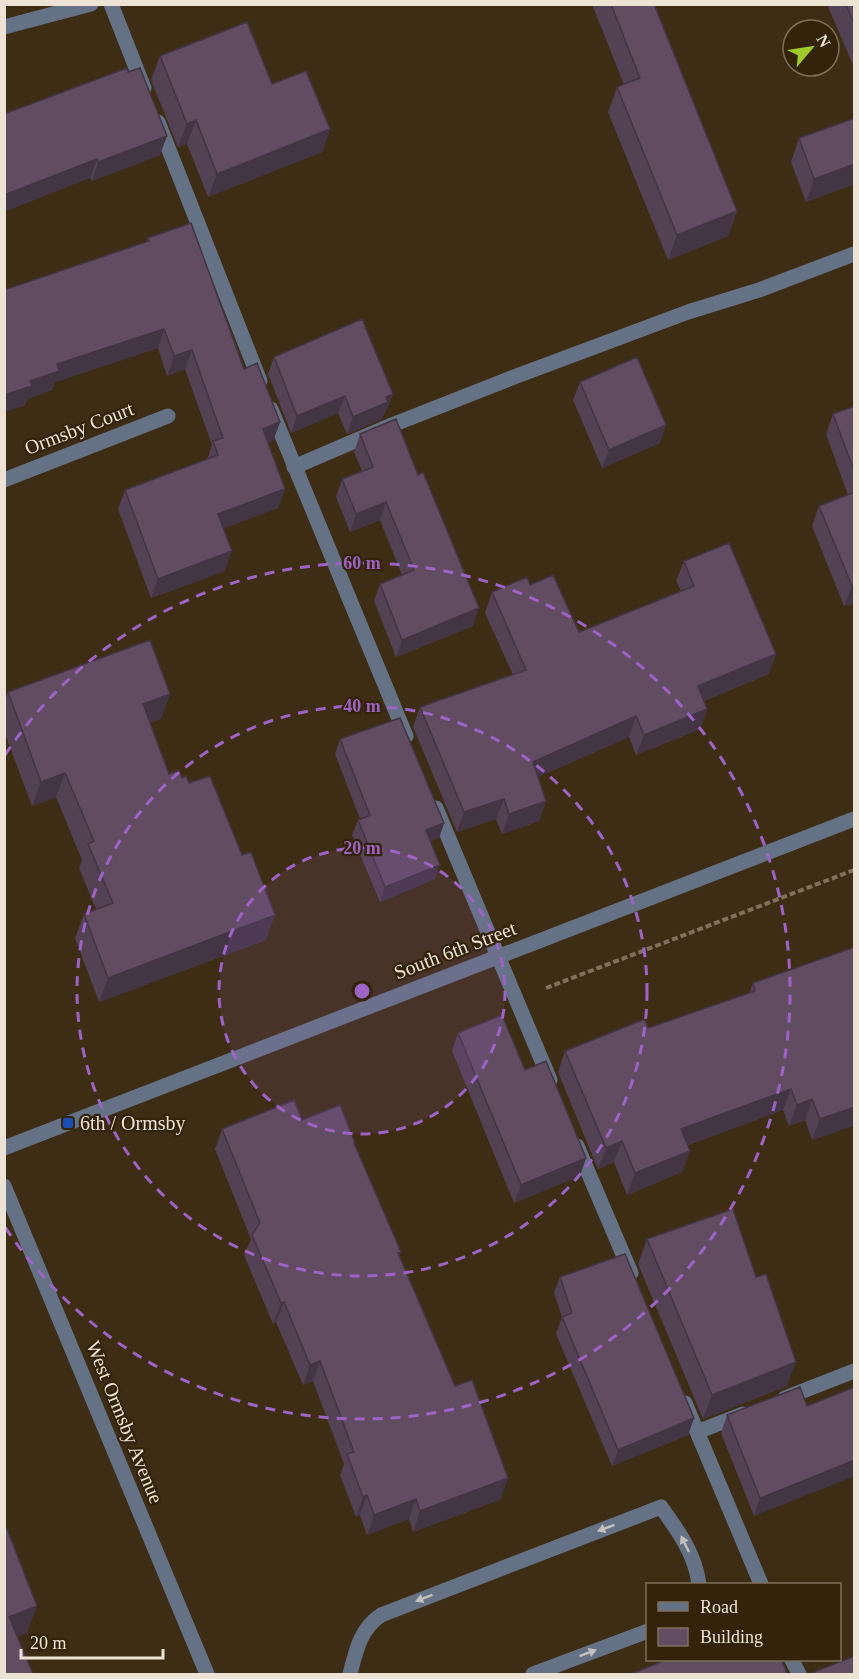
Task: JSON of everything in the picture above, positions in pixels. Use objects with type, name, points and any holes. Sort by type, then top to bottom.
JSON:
[{"type":"street","points":[[4,27],[91,4]]},
{"type":"street","points":[[111,4],[294,467],[412,750]]},
{"type":"street","points":[[294,467],[514,377],[688,312],[759,290],[855,254]]},
{"type":"street","name":"Ormsby Court","points":[[4,480],[168,416]]},
{"type":"street","points":[[430,794],[557,1097]]},
{"type":"street","name":"South 6th Street","points":[[4,1148],[855,819]]},
{"type":"street","points":[[570,1129],[638,1291]]},
{"type":"street","name":"West Ormsby Avenue","points":[[4,1186],[207,1674]]},
{"type":"street","points":[[697,1432],[855,1371]]},
{"type":"street","points":[[679,1389],[761,1583]]},
{"type":"street","points":[[350,1674],[363,1634],[371,1622],[381,1615],[661,1508],[683,1538],[697,1570],[699,1583]]},
{"type":"street","points":[[533,1674],[646,1632]]},
{"type":"path","points":[[545,988],[855,870]]},
{"type":"building","points":[[611,4],[654,4],[737,211],[677,235],[617,87],[640,78]]},
{"type":"building","points":[[846,4],[855,4],[855,26]]},
{"type":"building","points":[[247,22],[272,84],[306,71],[330,129],[217,174],[196,120],[187,124],[160,56]]},
{"type":"building","points":[[127,68],[128,72],[140,68],[167,136],[98,162],[97,159],[4,195],[4,114]]},
{"type":"building","points":[[855,118],[855,164],[814,179],[799,138]]},
{"type":"building","points":[[191,223],[244,369],[257,363],[280,422],[263,429],[285,489],[218,514],[232,551],[158,579],[125,490],[218,455],[213,441],[223,438],[192,350],[174,356],[164,329],[57,364],[59,371],[30,381],[32,386],[4,395],[4,290],[149,241],[148,238]]},
{"type":"building","points":[[362,319],[393,394],[386,397],[388,402],[353,417],[345,396],[297,416],[274,357]]},
{"type":"building","points":[[637,357],[666,425],[609,450],[580,382]]},
{"type":"building","points":[[855,406],[855,473],[833,414]]},
{"type":"building","points":[[396,419],[418,475],[423,472],[479,608],[402,640],[380,584],[414,570],[386,502],[356,514],[342,479],[373,467],[360,434]]},
{"type":"building","points":[[855,492],[855,585],[852,586],[819,506]]},
{"type":"building","points":[[729,543],[776,654],[698,686],[707,709],[644,735],[636,716],[533,762],[546,801],[509,814],[504,799],[464,812],[420,707],[526,670],[492,592],[527,577],[530,585],[553,575],[579,632],[694,586],[684,561]]},
{"type":"building","points":[[150,640],[170,694],[143,704],[169,774],[179,770],[182,778],[186,776],[189,783],[210,776],[242,855],[251,852],[275,915],[108,978],[84,914],[113,903],[88,844],[94,841],[65,773],[41,782],[8,692]]},
{"type":"building","points":[[400,718],[444,823],[426,830],[440,865],[385,887],[358,820],[370,815],[340,739]]},
{"type":"building","points":[[855,947],[855,1107],[820,1119],[812,1099],[797,1105],[791,1089],[681,1129],[690,1151],[635,1173],[622,1141],[606,1148],[565,1051],[645,1019],[648,1028],[755,991],[753,983]]},
{"type":"building","points":[[502,1015],[525,1070],[546,1061],[586,1158],[521,1185],[458,1033]]},
{"type":"building","points":[[294,1100],[302,1120],[340,1105],[401,1252],[398,1253],[455,1386],[472,1380],[508,1478],[420,1511],[416,1499],[374,1515],[367,1495],[363,1497],[347,1454],[354,1452],[320,1361],[310,1365],[284,1302],[281,1303],[252,1235],[260,1223],[222,1129]]},
{"type":"building","points":[[733,1209],[756,1277],[766,1274],[796,1362],[712,1395],[647,1239]]},
{"type":"building","points":[[625,1254],[694,1418],[618,1450],[562,1317],[572,1313],[560,1277]]},
{"type":"building","points":[[800,1387],[807,1406],[855,1387],[855,1460],[760,1498],[727,1415]]},
{"type":"building","points":[[7,1529],[37,1606],[9,1617],[33,1674],[4,1674],[4,1530]]},
{"type":"building","points":[[855,1656],[855,1674],[809,1674]]},
{"type":"building","points":[[663,1661],[782,1661],[787,1674],[631,1674]]},
{"type":"place","name":"6th / Ormsby","points":[[68,1123]]}]
